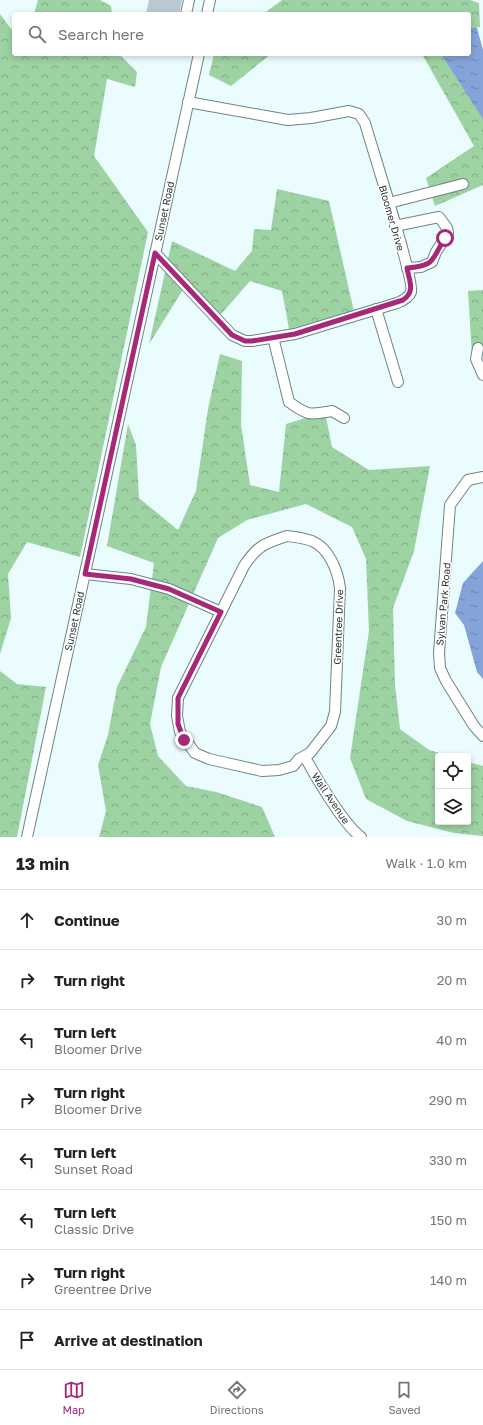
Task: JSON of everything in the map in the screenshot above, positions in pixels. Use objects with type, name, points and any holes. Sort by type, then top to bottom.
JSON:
[{"type":"street","points":[[186,12],[189,0]]},
{"type":"street","points":[[207,12],[210,0]]},
{"type":"street","name":"Sunset Road","points":[[27,837],[199,56]]},
{"type":"street","name":"Bloomer Drive","points":[[155,253],[232,335],[245,341],[295,334],[403,300],[411,293],[412,287],[407,268],[365,123],[355,112],[344,110],[311,118],[288,120],[188,102]]},
{"type":"street","points":[[389,203],[463,184]]},
{"type":"street","points":[[395,226],[439,217],[447,228],[448,233],[436,252],[432,262],[421,267],[407,268]]},
{"type":"street","points":[[376,309],[398,382]]},
{"type":"street","points":[[273,338],[289,402],[309,414],[319,415],[332,411],[344,418]]},
{"type":"street","points":[[478,348],[476,359],[483,375]]},
{"type":"street","name":"Sylvan Park Road","points":[[483,477],[468,480],[450,505],[439,661],[440,668],[446,682],[474,726],[483,736]]},
{"type":"street","name":"Greentree Drive","points":[[287,536],[312,541],[319,546],[332,561],[338,577],[340,588],[335,712],[331,726],[310,753],[305,757],[293,766],[284,769],[255,770],[209,759],[195,754],[184,740],[178,724],[178,698],[244,566],[252,553],[264,543],[287,536]]},
{"type":"street","points":[[85,574],[131,579],[169,589],[221,612]]},
{"type":"street","name":"Wall Avenue","points":[[305,757],[345,819],[361,837]]},
{"type":"green space","points":[[38,0],[100,0],[111,6],[112,12],[35,12]]},
{"type":"green space","points":[[282,0],[470,0],[479,3],[480,27],[471,29],[471,12],[266,12]]},
{"type":"green space","points":[[0,14],[12,30],[12,56],[121,56],[137,72],[135,87],[107,79],[94,156],[148,232],[80,557],[27,542],[8,574],[11,618],[0,654]]},
{"type":"green space","points":[[214,56],[268,56],[231,86],[209,75]]},
{"type":"green space","points":[[423,56],[451,56],[483,109],[483,185],[435,206],[426,178],[474,146]]},
{"type":"green space","points":[[277,189],[329,201],[355,316],[290,334],[282,291],[250,281],[216,320],[186,285],[149,344],[172,241],[235,271],[252,251],[254,229],[271,230]]},
{"type":"green space","points":[[483,290],[483,353],[472,355],[468,291]]},
{"type":"green space","points":[[220,354],[242,361],[241,425],[250,485],[279,492],[286,424],[325,412],[332,447],[369,470],[430,466],[414,551],[393,608],[395,685],[400,729],[429,750],[440,753],[435,753],[435,825],[471,825],[471,763],[483,766],[483,836],[454,833],[407,821],[366,799],[350,758],[369,631],[366,559],[352,527],[306,504],[247,520],[218,538],[161,667],[150,724],[158,756],[186,786],[216,792],[262,807],[275,837],[99,837],[106,811],[98,765],[108,735],[117,687],[146,627],[154,563],[107,546],[128,424],[136,445],[139,498],[178,530],[196,491],[208,409]]},
{"type":"green space","points":[[0,671],[17,684],[46,687],[17,837],[0,837]]},
{"type":"water","points":[[471,28],[477,28],[483,50],[483,119],[442,56],[471,56]]},
{"type":"water","points":[[483,561],[483,679],[477,672],[464,625],[455,613],[463,583]]},
{"type":"building","points":[[149,0],[182,0],[179,12],[146,12]]},
{"type":"route","points":[[184,740],[178,724],[178,698],[221,612],[192,597],[169,589],[131,579],[85,574],[155,253],[232,335],[245,341],[252,341],[268,339],[286,334],[295,334],[353,315],[363,314],[403,300],[411,293],[412,287],[407,268],[421,267],[432,262],[436,252],[445,238]]}]
